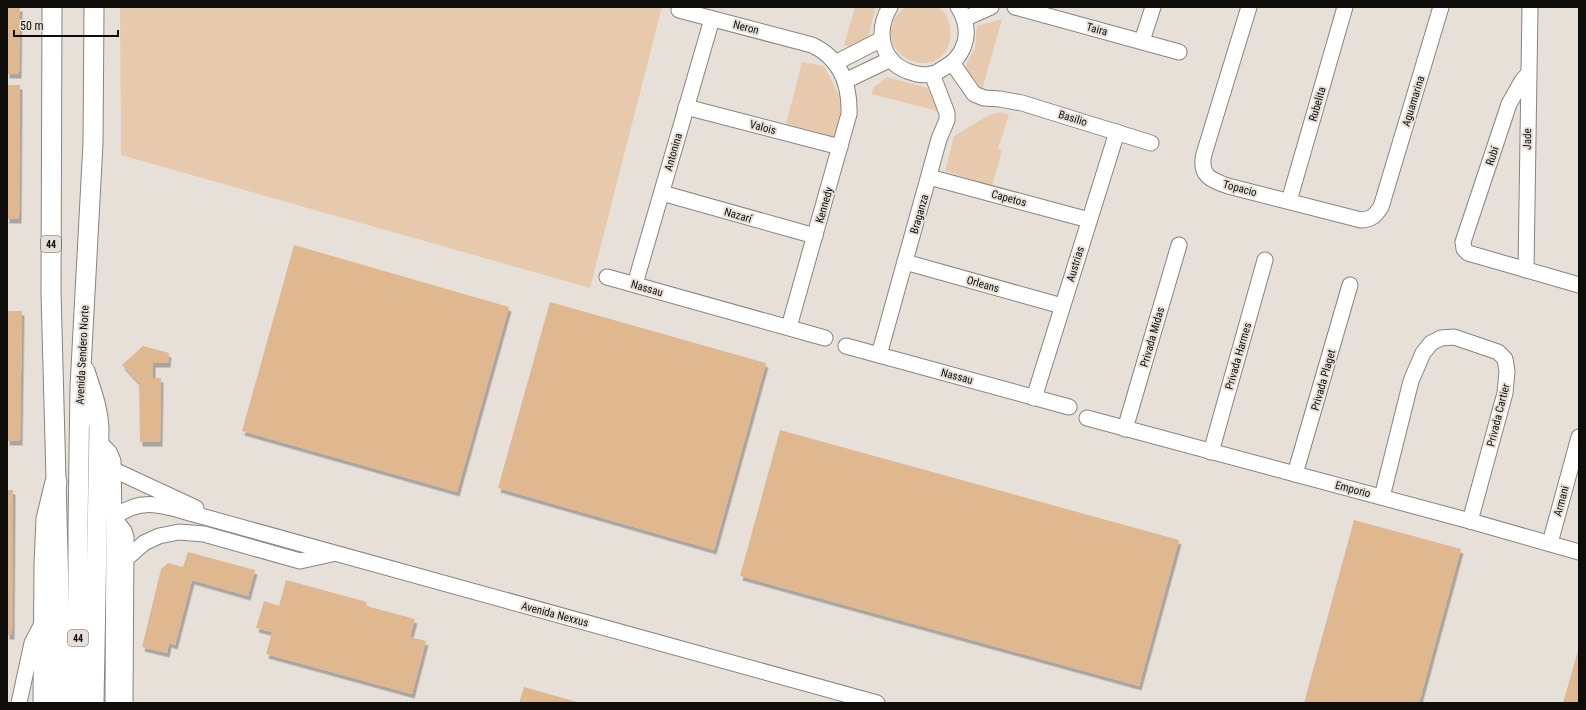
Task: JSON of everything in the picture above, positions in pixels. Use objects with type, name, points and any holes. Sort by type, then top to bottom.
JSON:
[{"type":"highway","points":[[44,703],[45,565],[47,519],[56,482]]},
{"type":"main road","name":"44","points":[[52,7],[51,236],[62,703]]},
{"type":"main road","name":"Avenida Sendero Norte","points":[[78,703],[78,460],[81,362],[93,143],[94,7]]},
{"type":"main road","points":[[81,362],[97,410],[99,442],[94,703]]},
{"type":"street","points":[[890,7],[885,15],[882,27],[882,39],[887,53],[902,69],[917,74],[932,74],[953,64],[965,43],[966,30],[961,13],[991,7]]},
{"type":"street","name":"Taira","points":[[1015,7],[1179,52]]},
{"type":"street","points":[[1142,41],[1153,7]]},
{"type":"street","name":"Topacio","points":[[1248,7],[1204,154],[1202,167],[1209,177],[1217,182],[1361,220],[1370,219],[1376,215],[1381,207],[1385,195]]},
{"type":"street","name":"Rubelita","points":[[1289,201],[1345,7]]},
{"type":"street","name":"Aguamarina","points":[[1385,195],[1441,7]]},
{"type":"street","name":"Jade","points":[[1526,270],[1530,7]]},
{"type":"street","name":"Neron","points":[[679,10],[812,45]]},
{"type":"street","name":"Antonina","points":[[635,284],[712,19]]},
{"type":"street","points":[[835,63],[882,39]]},
{"type":"street","name":"Kennedy","points":[[789,327],[849,114],[849,92],[845,81],[835,63],[828,55],[812,45]]},
{"type":"street","points":[[845,81],[891,59]]},
{"type":"street","name":"Basilio","points":[[953,64],[974,94],[984,98],[1022,103],[1151,143]]},
{"type":"street","name":"Braganza","points":[[879,355],[939,139],[947,120],[947,113],[932,74]]},
{"type":"street","name":"Rubí","points":[[1526,270],[1468,253],[1464,248],[1463,242],[1509,104],[1522,81],[1528,74]]},
{"type":"street","name":"Valois","points":[[686,107],[840,147]]},
{"type":"street","name":"Austrias","points":[[1034,398],[1088,220],[1117,132]]},
{"type":"street","name":"Capetos","points":[[929,177],[1088,220]]},
{"type":"street","name":"Nazarí","points":[[662,193],[815,236]]},
{"type":"street","name":"Privada Midas","points":[[1125,429],[1179,244]]},
{"type":"street","name":"Privada Harmes","points":[[1211,452],[1265,260]]},
{"type":"street","name":"Orleans","points":[[905,262],[1062,306]]},
{"type":"street","points":[[1526,270],[1579,286]]},
{"type":"street","name":"Nassau","points":[[607,277],[825,338]]},
{"type":"street","name":"Privada Plaget","points":[[1295,474],[1350,286]]},
{"type":"street","name":"Privada Cartier","points":[[1382,497],[1416,366],[1423,353],[1431,343],[1441,338],[1454,337],[1498,352],[1505,359],[1507,371],[1505,393],[1470,521]]},
{"type":"street","name":"Nassau","points":[[846,346],[1069,407]]},
{"type":"street","name":"Emporio","points":[[1087,418],[1382,497],[1579,552]]},
{"type":"street","name":"Armani","points":[[1550,543],[1579,436]]},
{"type":"street","points":[[99,442],[111,457],[112,469],[114,518],[113,703]]},
{"type":"street","points":[[112,469],[233,526]]},
{"type":"street","points":[[114,518],[124,510],[136,505],[153,504],[233,526]]},
{"type":"street","points":[[114,518],[124,531],[126,537],[125,703]]},
{"type":"street","name":"Avenida Nexxus","points":[[233,526],[877,703]]},
{"type":"street","points":[[126,559],[144,543],[159,536],[179,532],[204,534],[300,561],[336,554]]},
{"type":"street","points":[[19,703],[32,643],[45,617]]},
{"type":"shaded area","points":[[932,6],[941,9],[945,13],[950,24],[950,42],[939,58],[927,63],[914,62],[903,56],[894,46],[890,34],[893,21],[905,7]]},
{"type":"shaded area","points":[[120,7],[662,7],[590,288],[121,155]]},
{"type":"shaded area","points":[[855,7],[876,7],[868,38],[852,48],[844,45]]},
{"type":"shaded area","points":[[1002,19],[982,90],[965,67],[975,48],[977,26]]},
{"type":"shaded area","points":[[802,62],[824,66],[845,107],[835,137],[786,124]]},
{"type":"shaded area","points":[[887,77],[927,88],[938,111],[871,94],[874,87]]},
{"type":"shaded area","points":[[1001,112],[1009,115],[998,148],[1002,151],[992,186],[945,171],[954,136],[989,115]]},
{"type":"building","points":[[7,7],[20,7],[19,74],[7,74]]},
{"type":"building","points":[[7,85],[20,85],[19,219],[7,219]]},
{"type":"building","points":[[294,245],[509,307],[457,492],[242,431]]},
{"type":"building","points":[[550,302],[766,363],[714,550],[498,488]]},
{"type":"building","points":[[7,311],[22,311],[20,441],[7,441]]},
{"type":"building","points":[[143,346],[169,353],[168,363],[153,363],[153,378],[161,378],[160,442],[140,442],[139,383],[122,365]]},
{"type":"building","points":[[780,430],[1179,540],[1139,686],[740,576]]},
{"type":"building","points":[[7,490],[13,490],[12,635],[7,635]]},
{"type":"building","points":[[1354,520],[1461,549],[1419,703],[1304,703]]},
{"type":"building","points":[[188,552],[255,570],[248,596],[192,580],[175,645],[169,643],[167,653],[142,647],[161,569],[168,563],[183,567]]},
{"type":"building","points":[[286,580],[367,602],[366,606],[415,619],[410,637],[426,641],[412,694],[266,654],[272,632],[256,628],[264,601],[279,606]]},
{"type":"building","points":[[1579,647],[1579,703],[1563,703]]},
{"type":"building","points":[[524,687],[581,703],[519,703]]}]
